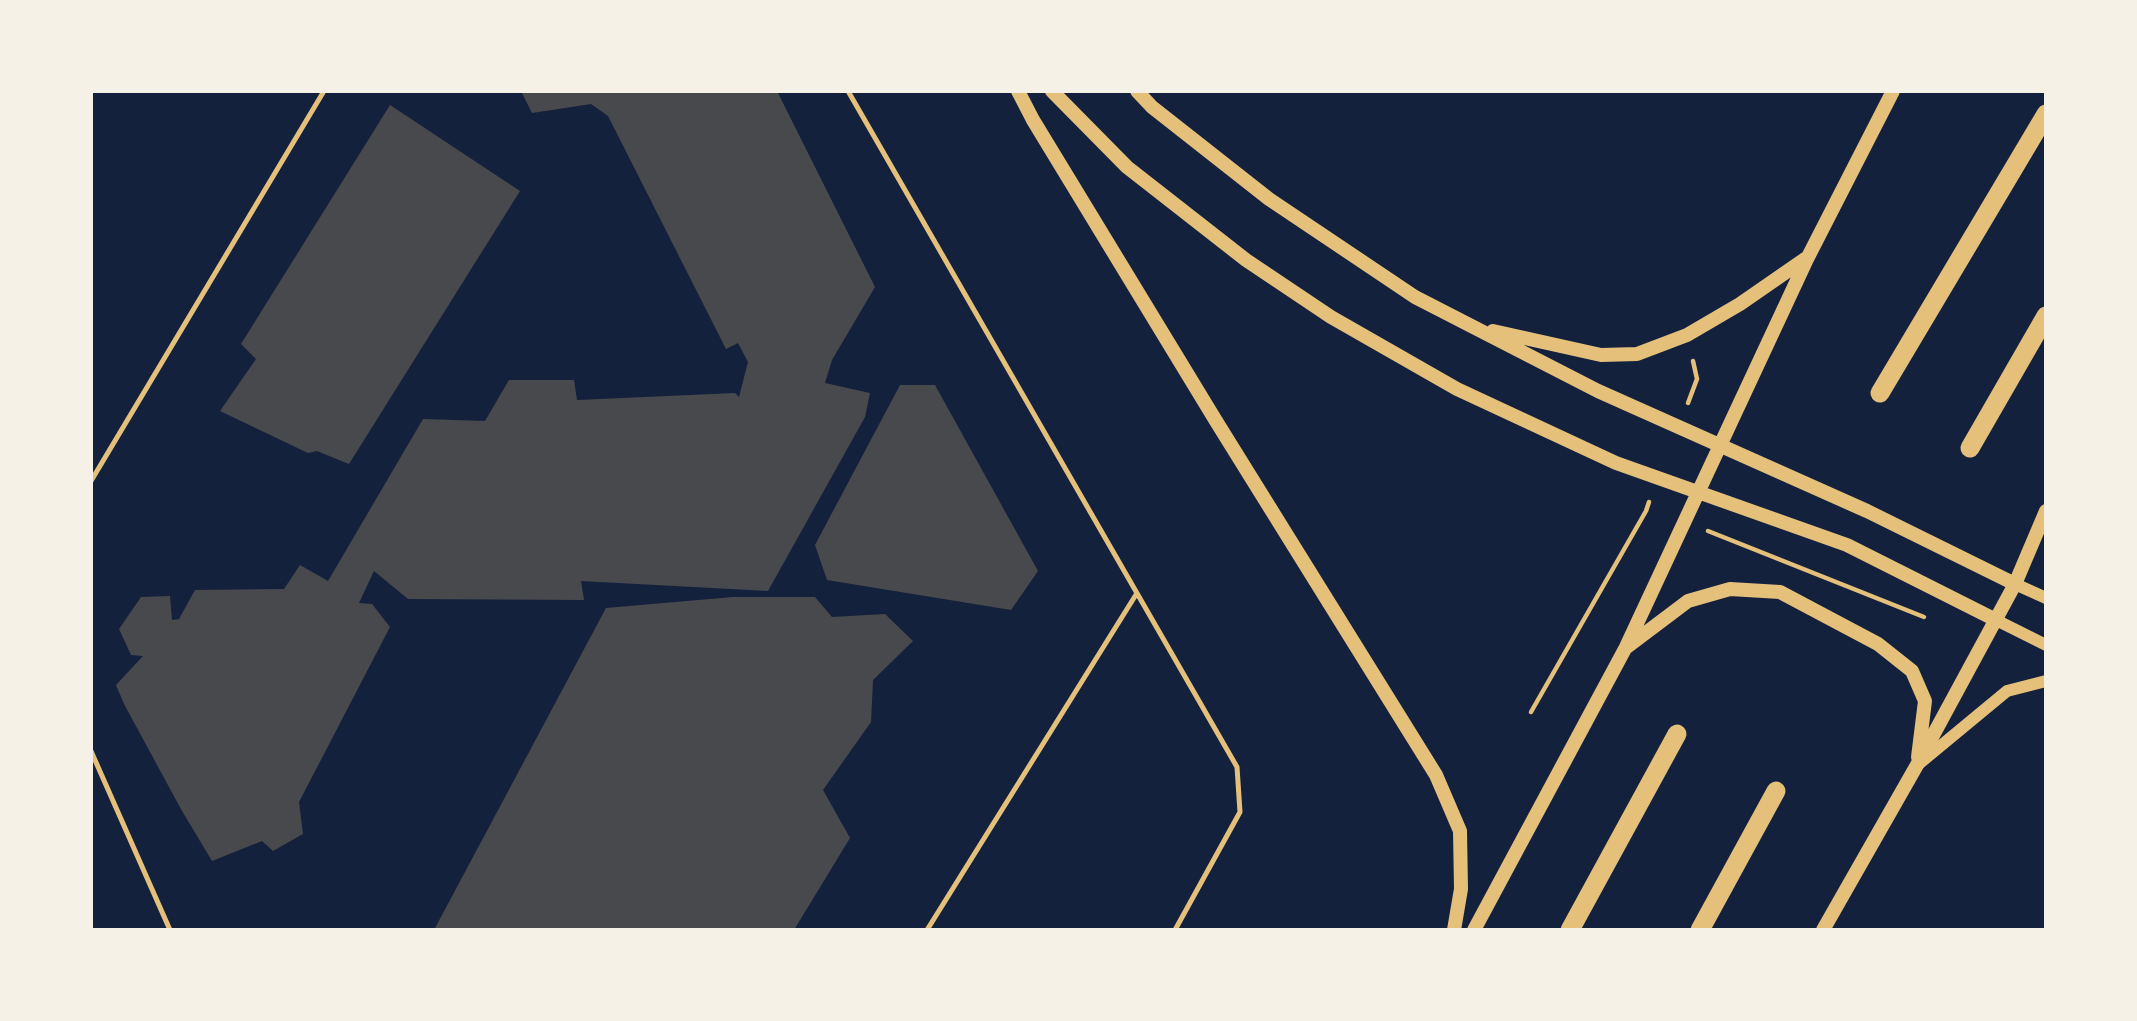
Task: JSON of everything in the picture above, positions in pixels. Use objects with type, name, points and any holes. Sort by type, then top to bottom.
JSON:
[{"type":"highway","points":[[1880,393],[2046,114]]},
{"type":"highway","points":[[1969,448],[2046,316]]},
{"type":"highway","points":[[1570,930],[1677,734]]},
{"type":"highway","points":[[1700,930],[1776,791]]},
{"type":"main road","points":[[1018,91],[1216,421],[1436,775],[1460,831],[1461,890],[1454,930]]},
{"type":"main road","points":[[1052,91],[1127,167],[1246,260],[1320,310],[1457,389],[1616,463],[1847,545],[1996,620]]},
{"type":"main road","points":[[1137,91],[1152,107],[1269,199],[1415,297],[1637,408],[1867,511],[2015,584]]},
{"type":"main road","points":[[1474,930],[1626,647],[1807,259],[1893,91]]},
{"type":"main road","points":[[1472,327],[1601,355],[1637,354],[1687,335],[1740,304],[1807,259]]},
{"type":"main road","points":[[1823,930],[1996,620],[2015,584],[2046,510]]},
{"type":"main road","points":[[1626,647],[1688,601],[1730,589],[1780,592],[1878,644],[1912,671],[1925,701],[1917,765]]},
{"type":"street","points":[[2015,584],[2046,598]]},
{"type":"street","points":[[1996,620],[2046,645]]},
{"type":"street","points":[[1917,765],[2007,691],[2046,681]]},
{"type":"lane","points":[[91,481],[324,91]]},
{"type":"lane","points":[[848,91],[1237,767],[1240,812],[1175,930]]},
{"type":"lane","points":[[928,930],[1137,593]]},
{"type":"lane","points":[[91,751],[170,930]]},
{"type":"path","points":[[1678,426],[1697,379]]},
{"type":"path","points":[[1531,712],[1646,510],[1657,477]]},
{"type":"path","points":[[1646,510],[1684,521],[1934,621]]},
{"type":"building","points":[[521,91],[777,91],[875,287],[832,360],[825,383],[870,393],[865,417],[768,591],[581,581],[584,600],[408,599],[374,571],[359,603],[372,604],[390,627],[299,802],[303,834],[273,851],[262,841],[212,861],[182,811],[116,685],[143,656],[131,655],[119,629],[141,597],[170,596],[172,620],[179,619],[195,590],[284,589],[300,565],[328,581],[423,419],[485,421],[509,380],[574,380],[577,400],[735,393],[739,397],[748,362],[738,343],[726,349],[608,116],[591,104],[532,113]]},
{"type":"building","points":[[390,105],[520,191],[349,464],[317,451],[308,453],[220,411],[256,359],[241,344]]},
{"type":"building","points":[[900,385],[935,385],[1038,571],[1011,610],[827,580],[815,545]]},
{"type":"building","points":[[733,597],[815,597],[832,617],[885,614],[913,641],[873,680],[871,722],[823,790],[850,838],[794,930],[434,930],[606,608]]}]
